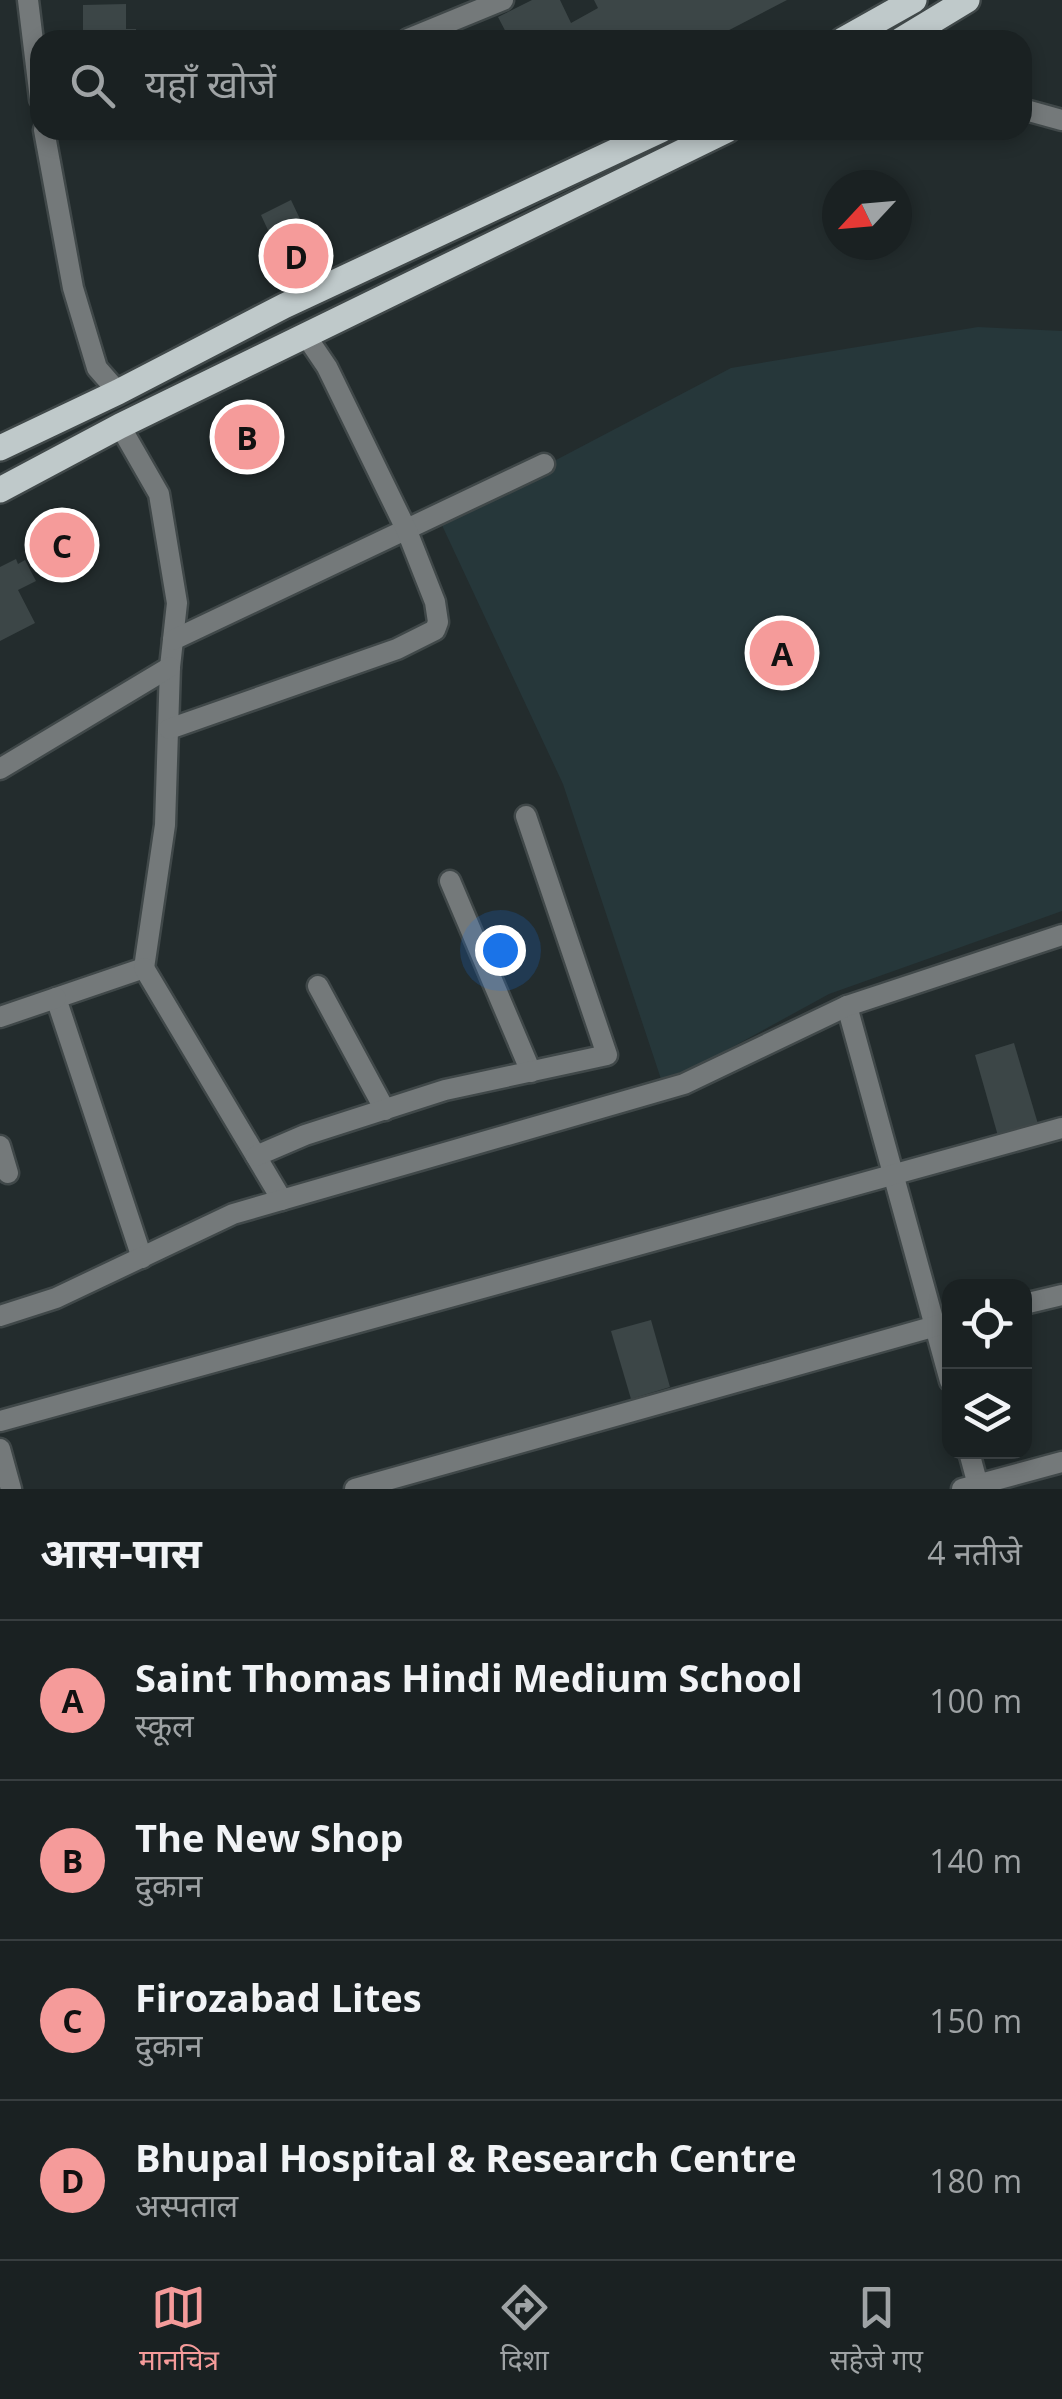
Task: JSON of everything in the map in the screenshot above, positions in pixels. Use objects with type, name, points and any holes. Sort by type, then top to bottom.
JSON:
[{"type":"main road","points":[[861,30],[914,0]]},
{"type":"main road","points":[[918,30],[967,0]]},
{"type":"main road","points":[[0,448],[284,306],[640,140]]},
{"type":"main road","points":[[0,490],[120,426],[707,140]]},
{"type":"street","points":[[28,0],[32,30]]},
{"type":"street","points":[[432,30],[503,0]]},
{"type":"street","points":[[1032,112],[1062,120]]},
{"type":"street","points":[[46,140],[72,288],[97,368],[118,392]]},
{"type":"street","points":[[169,729],[397,649],[435,630],[438,622],[435,602],[407,531],[327,367],[306,336]]},
{"type":"street","points":[[120,426],[159,494],[177,603],[170,667],[165,825],[144,968],[282,1200]]},
{"type":"street","points":[[173,640],[544,464]]},
{"type":"street","points":[[0,769],[170,667]]},
{"type":"street","points":[[256,1156],[305,1135],[445,1090],[607,1055],[526,816]]},
{"type":"street","points":[[450,881],[530,1072]]},
{"type":"street","points":[[0,1316],[56,1298],[233,1214],[684,1084],[847,1006],[1062,934]]},
{"type":"street","points":[[0,1016],[144,968]]},
{"type":"street","points":[[318,986],[385,1110]]},
{"type":"street","points":[[56,998],[142,1258]]},
{"type":"street","points":[[355,1489],[942,1324],[893,1175],[847,1006]]},
{"type":"street","points":[[0,1421],[1062,1128]]},
{"type":"street","points":[[0,1146],[8,1174]]},
{"type":"street","points":[[1032,1302],[1062,1296]]},
{"type":"street","points":[[0,1449],[11,1489]]},
{"type":"street","points":[[970,1459],[973,1488],[1062,1462]]},
{"type":"shaded area","points":[[978,327],[1062,331],[1062,911],[829,994],[663,1085],[563,784],[440,521],[731,368]]},
{"type":"building","points":[[532,0],[560,0],[571,23],[598,8],[594,0],[787,0],[729,30],[505,30],[498,17]]},
{"type":"building","points":[[126,4],[126,29],[136,30],[83,30],[83,5]]},
{"type":"building","points":[[291,200],[328,278],[297,293],[261,215]]},
{"type":"building","points":[[16,559],[18,564],[25,560],[36,581],[18,590],[35,623],[0,641],[0,567]]},
{"type":"building","points":[[1014,1043],[1038,1124],[998,1136],[975,1055]]},
{"type":"building","points":[[651,1320],[670,1387],[631,1399],[611,1331]]},
{"type":"place","name":"Bhupal Hospital & Research Centre","points":[[296,256]]},
{"type":"place","name":"The New Shop","points":[[247,437]]},
{"type":"place","name":"Firozabad Lites","points":[[62,545]]},
{"type":"place","name":"Saint Thomas Hindi Medium School","points":[[782,653]]}]
